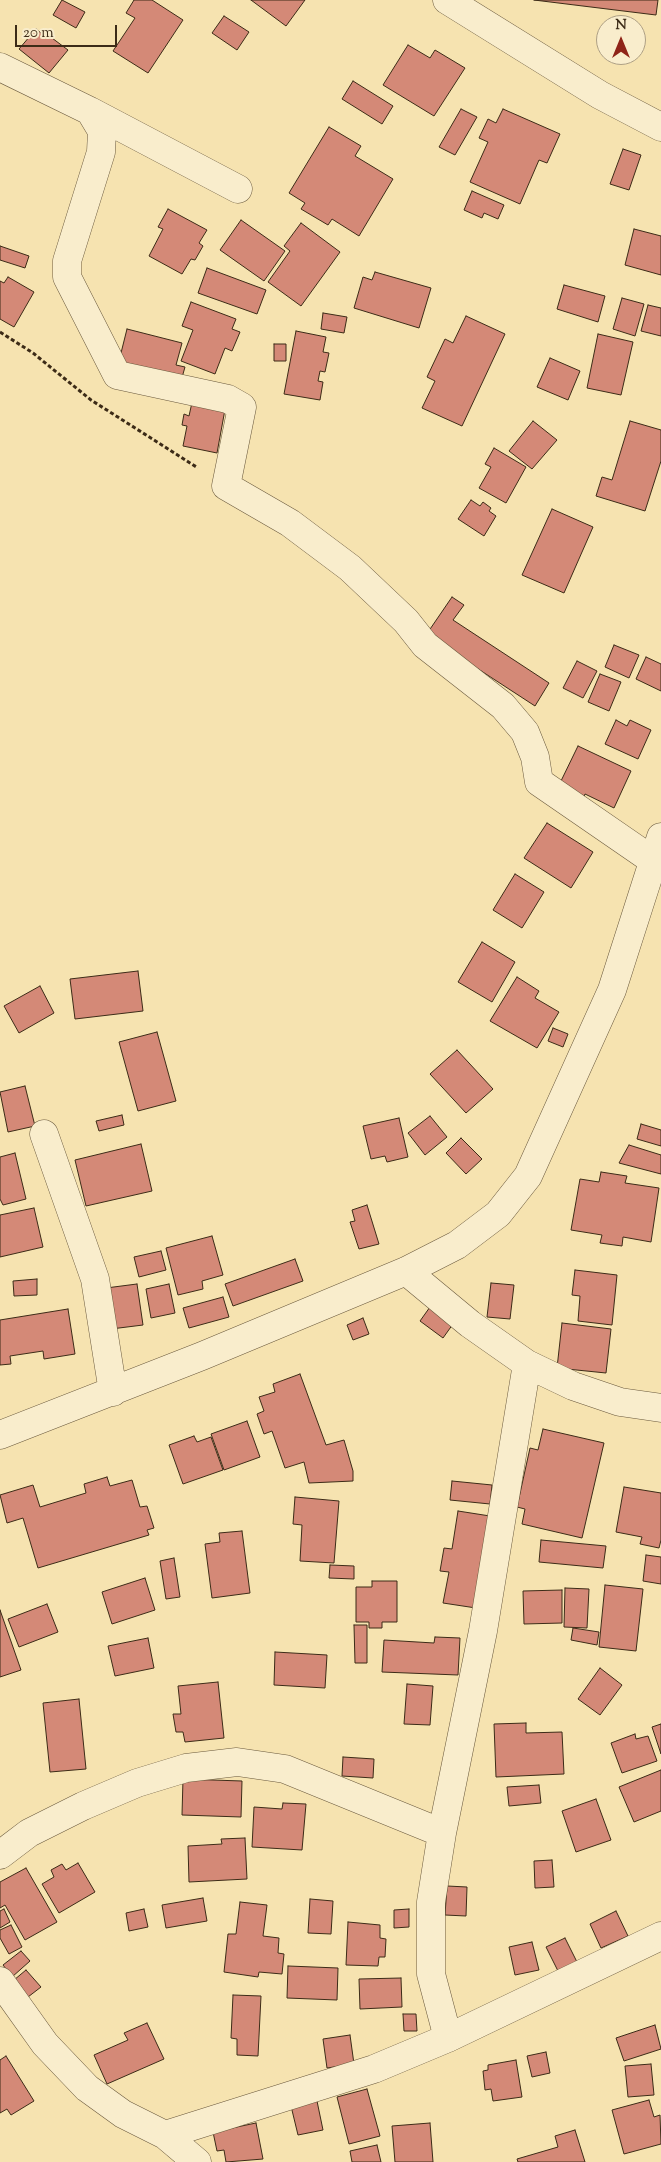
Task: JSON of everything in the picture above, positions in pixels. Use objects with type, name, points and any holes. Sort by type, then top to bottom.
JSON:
[{"type":"street","points":[[447,0],[600,95],[661,127]]},
{"type":"street","points":[[0,67],[90,111],[238,189]]},
{"type":"street","points":[[0,1435],[113,1392],[406,1272],[457,1245],[498,1214],[528,1176],[612,990],[659,854],[539,782],[534,757],[525,732],[503,706],[425,645],[406,620],[350,568],[290,524],[226,486],[242,407],[228,399],[117,375],[66,277],[66,261],[101,152],[102,130],[90,111]]},
{"type":"street","points":[[44,1134],[95,1279],[113,1392]]},
{"type":"street","points":[[406,1272],[470,1324],[527,1364],[572,1386],[620,1402],[661,1408]]},
{"type":"street","points":[[448,2038],[431,1974],[431,1902],[442,1833],[485,1621],[527,1364]]},
{"type":"street","points":[[0,1855],[29,1833],[82,1806],[137,1783],[186,1768],[237,1762],[285,1769],[442,1833]]},
{"type":"street","points":[[165,2135],[374,2069],[448,2038],[661,1936]]},
{"type":"street","points":[[0,1981],[45,2044],[87,2088],[123,2114],[165,2135],[197,2162]]},
{"type":"path","points":[[0,332],[33,353],[91,400],[226,486]]},
{"type":"building","points":[[62,0],[85,12],[76,28],[53,15]]},
{"type":"building","points":[[134,0],[152,0],[183,20],[148,73],[113,51],[135,18],[126,13]]},
{"type":"building","points":[[251,0],[305,0],[286,26]]},
{"type":"building","points":[[534,0],[658,0],[656,15]]},
{"type":"building","points":[[224,16],[249,32],[237,50],[212,33]]},
{"type":"building","points":[[36,29],[46,37],[48,35],[68,50],[49,73],[19,49]]},
{"type":"building","points":[[408,45],[430,58],[435,50],[465,68],[434,116],[383,85]]},
{"type":"building","points":[[353,81],[393,106],[382,124],[342,99]]},
{"type":"building","points":[[461,109],[477,117],[455,155],[439,147]]},
{"type":"building","points":[[503,109],[560,134],[547,163],[539,160],[520,204],[470,182],[488,142],[479,138],[488,119],[496,123]]},
{"type":"building","points":[[329,127],[361,146],[355,156],[393,179],[359,236],[332,219],[328,225],[301,209],[305,203],[289,193]]},
{"type":"building","points":[[623,149],[641,155],[629,190],[610,184]]},
{"type":"building","points":[[472,191],[504,205],[498,219],[484,213],[482,218],[464,210]]},
{"type":"building","points":[[168,209],[207,230],[199,243],[203,246],[195,260],[191,259],[182,274],[149,256],[163,229],[158,227]]},
{"type":"building","points":[[241,220],[285,251],[264,281],[220,250]]},
{"type":"building","points":[[301,223],[340,252],[301,306],[268,282],[290,251],[284,246]]},
{"type":"building","points":[[634,229],[661,236],[661,275],[625,265]]},
{"type":"building","points":[[0,246],[29,256],[25,268],[0,260]]},
{"type":"building","points":[[207,268],[266,290],[257,314],[198,293]]},
{"type":"building","points":[[375,272],[431,288],[419,328],[354,308],[363,277],[372,280]]},
{"type":"building","points":[[8,277],[34,292],[14,327],[0,319],[0,281],[4,283]]},
{"type":"building","points":[[564,285],[605,296],[598,322],[557,309]]},
{"type":"building","points":[[622,298],[644,304],[635,336],[613,329]]},
{"type":"building","points":[[191,302],[236,319],[232,329],[240,332],[232,351],[225,348],[215,374],[181,361],[193,330],[182,326]]},
{"type":"building","points":[[648,305],[661,308],[661,336],[641,331]]},
{"type":"building","points":[[323,313],[347,317],[344,333],[321,329]]},
{"type":"building","points":[[466,316],[505,334],[462,426],[422,408],[435,381],[427,377],[445,339],[453,343]]},
{"type":"building","points":[[127,329],[182,343],[176,365],[185,367],[181,381],[118,365]]},
{"type":"building","points":[[296,331],[326,337],[323,352],[329,353],[325,372],[320,371],[318,381],[323,382],[320,400],[284,394]]},
{"type":"building","points":[[598,334],[633,342],[621,395],[587,388]]},
{"type":"building","points":[[274,344],[286,344],[286,361],[274,361]]},
{"type":"building","points":[[550,358],[580,371],[568,400],[537,387]]},
{"type":"building","points":[[193,398],[226,404],[217,453],[183,446],[187,426],[182,425],[184,414],[189,416]]},
{"type":"building","points":[[533,421],[557,440],[532,469],[509,451]]},
{"type":"building","points":[[630,421],[661,430],[661,461],[645,511],[596,496],[602,477],[612,480]]},
{"type":"building","points":[[494,448],[526,467],[506,503],[479,488],[491,467],[485,464]]},
{"type":"building","points":[[471,500],[480,506],[483,502],[491,508],[489,511],[496,516],[484,536],[458,519]]},
{"type":"building","points":[[552,509],[593,527],[564,593],[522,575]]},
{"type":"building","points":[[452,597],[464,605],[453,620],[549,683],[535,706],[426,635]]},
{"type":"building","points":[[614,645],[639,655],[629,678],[605,667]]},
{"type":"building","points":[[646,657],[661,664],[661,691],[636,679]]},
{"type":"building","points":[[577,661],[597,671],[583,698],[563,688]]},
{"type":"building","points":[[600,674],[621,682],[609,711],[588,702]]},
{"type":"building","points":[[616,720],[627,726],[630,720],[651,730],[638,759],[605,744]]},
{"type":"building","points":[[578,746],[631,771],[614,808],[585,794],[583,799],[560,783]]},
{"type":"building","points":[[547,823],[593,852],[571,888],[524,858]]},
{"type":"building","points":[[515,874],[544,892],[522,928],[493,910]]},
{"type":"building","points":[[482,942],[515,962],[492,1002],[458,982]]},
{"type":"building","points":[[138,971],[143,1011],[75,1019],[70,979]]},
{"type":"building","points":[[517,977],[539,991],[535,998],[559,1012],[537,1048],[490,1021]]},
{"type":"building","points":[[40,986],[54,1013],[19,1033],[4,1006]]},
{"type":"building","points":[[553,1028],[568,1034],[563,1047],[548,1041]]},
{"type":"building","points":[[157,1032],[176,1101],[138,1111],[119,1042]]},
{"type":"building","points":[[457,1050],[493,1089],[466,1113],[430,1074]]},
{"type":"building","points":[[25,1086],[35,1126],[8,1132],[0,1092]]},
{"type":"building","points":[[122,1115],[124,1125],[99,1131],[96,1121]]},
{"type":"building","points":[[430,1116],[447,1137],[425,1155],[408,1133]]},
{"type":"building","points":[[399,1118],[408,1157],[387,1162],[385,1156],[371,1159],[363,1126]]},
{"type":"building","points":[[641,1124],[661,1130],[661,1146],[637,1139]]},
{"type":"building","points":[[461,1138],[482,1159],[466,1174],[446,1153]]},
{"type":"building","points":[[141,1144],[152,1191],[86,1206],[75,1160]]},
{"type":"building","points":[[629,1145],[661,1155],[661,1174],[619,1163]]},
{"type":"building","points":[[15,1153],[26,1199],[3,1205],[0,1199],[0,1157]]},
{"type":"building","points":[[601,1172],[627,1176],[625,1183],[659,1188],[651,1242],[623,1237],[622,1246],[600,1243],[602,1235],[571,1230],[580,1179],[599,1182]]},
{"type":"building","points":[[367,1205],[379,1244],[359,1249],[350,1222],[355,1221],[352,1210]]},
{"type":"building","points":[[34,1208],[43,1247],[0,1257],[0,1215]]},
{"type":"building","points":[[212,1236],[223,1275],[202,1281],[203,1289],[178,1295],[166,1248]]},
{"type":"building","points":[[161,1251],[166,1270],[139,1277],[134,1257]]},
{"type":"building","points":[[295,1259],[303,1281],[233,1306],[225,1284]]},
{"type":"building","points":[[575,1270],[617,1275],[612,1325],[578,1321],[580,1296],[572,1295]]},
{"type":"building","points":[[37,1279],[37,1295],[14,1296],[13,1281]]},
{"type":"building","points":[[491,1283],[514,1285],[510,1319],[487,1317]]},
{"type":"building","points":[[137,1284],[143,1325],[111,1329],[106,1288]]},
{"type":"building","points":[[169,1284],[175,1313],[151,1318],[146,1289]]},
{"type":"building","points":[[223,1297],[229,1317],[189,1328],[183,1308]]},
{"type":"building","points":[[430,1307],[453,1324],[443,1338],[420,1321]]},
{"type":"building","points":[[68,1309],[75,1354],[44,1359],[43,1351],[10,1356],[11,1364],[0,1365],[0,1320]]},
{"type":"building","points":[[363,1318],[369,1334],[353,1340],[347,1325]]},
{"type":"building","points":[[562,1323],[611,1329],[606,1373],[557,1368]]},
{"type":"building","points":[[300,1374],[326,1445],[344,1440],[353,1471],[353,1481],[309,1483],[304,1462],[285,1468],[272,1431],[264,1434],[257,1414],[264,1411],[259,1397],[275,1392],[273,1384]]},
{"type":"building","points":[[247,1421],[260,1457],[224,1470],[211,1434]]},
{"type":"building","points":[[543,1429],[604,1443],[582,1538],[522,1524],[525,1509],[517,1507],[530,1448],[538,1450]]},
{"type":"building","points":[[194,1436],[197,1442],[211,1437],[223,1470],[183,1484],[169,1445]]},
{"type":"building","points":[[107,1477],[110,1486],[132,1480],[140,1507],[147,1506],[154,1528],[147,1530],[149,1535],[38,1568],[23,1518],[7,1523],[0,1495],[33,1485],[40,1507],[86,1493],[84,1484]]},
{"type":"building","points":[[452,1481],[492,1485],[490,1504],[450,1500]]},
{"type":"building","points":[[624,1487],[661,1493],[661,1540],[659,1548],[640,1544],[642,1537],[616,1532]]},
{"type":"building","points":[[295,1497],[339,1501],[334,1563],[300,1561],[302,1525],[293,1524]]},
{"type":"building","points":[[458,1511],[490,1516],[476,1608],[443,1603],[449,1572],[440,1571],[444,1548],[452,1549]]},
{"type":"building","points":[[242,1531],[250,1593],[212,1598],[205,1544],[220,1542],[219,1533]]},
{"type":"building","points":[[541,1540],[606,1546],[603,1568],[539,1562]]},
{"type":"building","points":[[646,1555],[661,1557],[661,1584],[643,1581]]},
{"type":"building","points":[[174,1558],[180,1597],[166,1599],[160,1561]]},
{"type":"building","points":[[330,1565],[354,1566],[354,1579],[329,1578]]},
{"type":"building","points":[[145,1578],[155,1610],[112,1624],[102,1592]]},
{"type":"building","points":[[372,1581],[397,1581],[397,1622],[382,1622],[382,1628],[369,1628],[369,1622],[356,1622],[356,1587],[372,1587]]},
{"type":"building","points":[[605,1585],[643,1589],[636,1651],[599,1647]]},
{"type":"building","points":[[565,1588],[589,1589],[587,1628],[564,1627]]},
{"type":"building","points":[[562,1590],[562,1623],[524,1624],[523,1591]]},
{"type":"building","points":[[47,1604],[58,1632],[19,1647],[8,1619]]},
{"type":"building","points":[[0,1610],[21,1670],[0,1677]]},
{"type":"building","points":[[354,1625],[367,1625],[367,1663],[355,1663]]},
{"type":"building","points":[[573,1628],[599,1632],[597,1645],[571,1640]]},
{"type":"building","points":[[435,1637],[460,1638],[458,1675],[382,1672],[384,1640],[434,1643]]},
{"type":"building","points":[[148,1638],[154,1668],[115,1676],[108,1646]]},
{"type":"building","points":[[275,1652],[327,1655],[325,1688],[274,1685]]},
{"type":"building","points":[[600,1668],[622,1685],[600,1715],[578,1699]]},
{"type":"building","points":[[218,1682],[224,1738],[185,1742],[183,1732],[176,1732],[173,1714],[181,1714],[178,1686]]},
{"type":"building","points":[[407,1684],[433,1686],[430,1725],[404,1724]]},
{"type":"building","points":[[79,1699],[86,1769],[50,1772],[43,1703]]},
{"type":"building","points":[[526,1723],[526,1733],[562,1732],[564,1774],[496,1777],[494,1724]]},
{"type":"building","points":[[661,1724],[661,1754],[652,1727]]},
{"type":"building","points":[[635,1734],[636,1739],[648,1736],[657,1761],[622,1773],[611,1743]]},
{"type":"building","points":[[343,1757],[374,1759],[373,1778],[342,1776]]},
{"type":"building","points":[[661,1770],[661,1811],[634,1822],[619,1787]]},
{"type":"building","points":[[183,1779],[242,1781],[241,1817],[182,1815]]},
{"type":"building","points":[[539,1785],[541,1803],[509,1806],[507,1787]]},
{"type":"building","points":[[596,1799],[611,1840],[576,1852],[562,1811]]},
{"type":"building","points":[[283,1803],[306,1804],[302,1850],[252,1847],[254,1807],[282,1809]]},
{"type":"building","points":[[245,1838],[247,1879],[189,1882],[188,1846],[222,1844],[221,1839]]},
{"type":"building","points":[[552,1860],[554,1887],[535,1888],[534,1861]]},
{"type":"building","points":[[78,1863],[95,1892],[59,1913],[42,1884],[54,1877],[51,1870],[62,1864],[66,1870]]},
{"type":"building","points":[[26,1868],[57,1922],[25,1940],[5,1905],[0,1908],[0,1882]]},
{"type":"building","points":[[447,1886],[467,1887],[466,1916],[445,1915]]},
{"type":"building","points":[[203,1898],[207,1921],[166,1928],[162,1905]]},
{"type":"building","points":[[310,1899],[333,1901],[331,1934],[308,1933]]},
{"type":"building","points":[[240,1902],[267,1905],[263,1936],[279,1938],[278,1953],[284,1954],[282,1974],[259,1972],[258,1977],[224,1972],[228,1934],[236,1934]]},
{"type":"building","points":[[4,1909],[10,1922],[0,1928],[0,1911]]},
{"type":"building","points":[[144,1909],[148,1927],[129,1931],[126,1913]]},
{"type":"building","points":[[409,1909],[409,1927],[394,1928],[394,1910]]},
{"type":"building","points":[[616,1911],[628,1936],[601,1948],[590,1924]]},
{"type":"building","points":[[348,1922],[380,1925],[380,1938],[386,1939],[385,1957],[379,1957],[378,1966],[346,1965]]},
{"type":"building","points":[[11,1925],[22,1947],[9,1954],[0,1938],[0,1930]]},
{"type":"building","points":[[565,1938],[580,1968],[561,1977],[546,1947]]},
{"type":"building","points":[[532,1942],[539,1970],[515,1975],[509,1947]]},
{"type":"building","points":[[21,1951],[30,1961],[12,1977],[3,1965]]},
{"type":"building","points":[[288,1966],[338,1968],[337,2000],[287,1998]]},
{"type":"building","points":[[26,1970],[41,1987],[28,1997],[14,1980]]},
{"type":"building","points":[[401,1978],[402,2007],[360,2009],[359,1979]]},
{"type":"building","points":[[233,1995],[261,1996],[258,2056],[237,2055],[237,2039],[231,2038]]},
{"type":"building","points":[[403,2014],[416,2014],[417,2031],[404,2031]]},
{"type":"building","points":[[147,2023],[164,2059],[107,2084],[94,2055],[128,2040],[124,2033]]},
{"type":"building","points":[[655,2025],[661,2049],[624,2061],[616,2038]]},
{"type":"building","points":[[350,2035],[354,2064],[327,2068],[323,2039]]},
{"type":"building","points":[[546,2052],[550,2073],[532,2077],[527,2056]]},
{"type":"building","points":[[6,2056],[34,2101],[11,2115],[7,2109],[0,2113],[0,2060]]},
{"type":"building","points":[[516,2060],[522,2097],[493,2101],[491,2089],[485,2090],[483,2071],[488,2070],[488,2065]]},
{"type":"building","points":[[651,2064],[654,2095],[628,2097],[625,2066]]},
{"type":"building","points":[[367,2089],[380,2136],[349,2144],[337,2097]]},
{"type":"building","points":[[649,2100],[654,2117],[660,2115],[661,2144],[624,2154],[612,2110]]},
{"type":"building","points":[[317,2101],[323,2130],[298,2135],[291,2106]]},
{"type":"building","points":[[256,2123],[263,2159],[226,2162],[224,2150],[217,2151],[213,2132]]},
{"type":"building","points":[[430,2123],[433,2162],[395,2162],[392,2126]]},
{"type":"building","points":[[575,2130],[585,2162],[518,2162],[517,2159],[558,2147],[555,2136]]},
{"type":"building","points":[[377,2145],[381,2162],[352,2162],[350,2151]]}]
